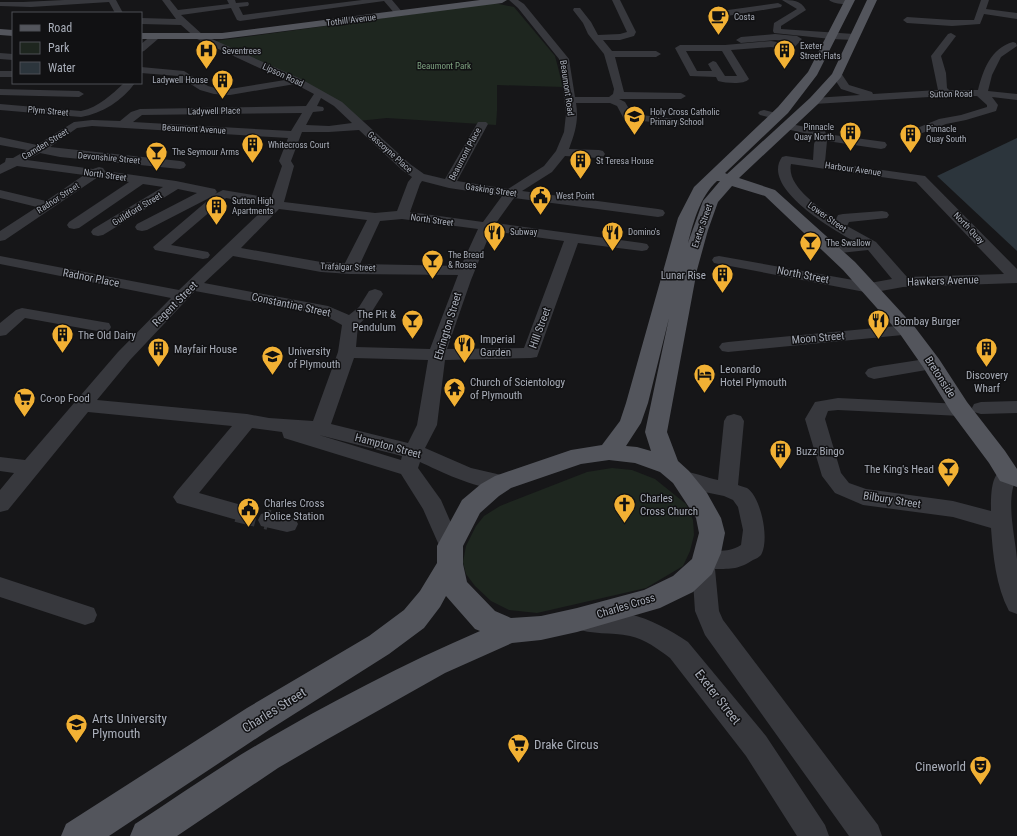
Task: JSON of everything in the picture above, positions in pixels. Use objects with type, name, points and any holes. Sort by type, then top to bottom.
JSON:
[{"type":"main road","name":"Tothill Avenue","points":[[142,36],[222,36],[502,0]]},
{"type":"main road","name":"Exeter Street","points":[[609,452],[630,423],[637,403],[686,218],[701,188],[722,177],[760,168],[777,116],[814,101],[837,75],[872,0]]},
{"type":"main road","name":"Exeter Street","points":[[674,471],[656,432],[688,270],[700,230],[722,177],[777,116],[813,73],[831,36],[845,12],[849,1]]},
{"type":"main road","points":[[0,32],[12,33]]},
{"type":"main road","name":"Bretonside","points":[[760,168],[770,193]]},
{"type":"main road","name":"Bretonside","points":[[722,177],[770,193],[849,266],[907,330],[932,364],[971,409],[997,457],[1012,476]]},
{"type":"main road","points":[[510,631],[486,620],[454,587],[450,555],[471,508],[490,490],[503,482],[579,456],[609,452],[637,455],[674,471],[698,500],[708,518],[712,533],[708,553],[704,563]]},
{"type":"main road","name":"Charles Street","points":[[78,836],[258,719],[391,636],[414,619],[430,599],[450,555]]},
{"type":"main road","name":"Charles Cross","points":[[510,631],[541,628],[577,620],[650,600],[683,584],[704,563]]},
{"type":"main road","points":[[147,836],[267,757],[315,729],[435,664],[510,631]]},
{"type":"street","points":[[0,4],[108,0]]},
{"type":"street","points":[[112,0],[118,12]]},
{"type":"street","name":"Lipson Road","points":[[166,0],[186,25],[200,37],[297,81],[321,94],[338,104],[361,126]]},
{"type":"street","points":[[232,3],[240,18],[381,0]]},
{"type":"street","points":[[388,0],[399,13]]},
{"type":"street","name":"Beaumont Road","points":[[512,192],[548,169],[562,152],[570,132],[572,114],[562,56],[521,6],[513,0]]},
{"type":"street","points":[[594,35],[620,37],[631,34],[632,32],[616,0]]},
{"type":"street","points":[[776,31],[777,25],[802,10],[800,6],[786,0]]},
{"type":"street","points":[[833,0],[849,1]]},
{"type":"street","points":[[975,0],[985,0]]},
{"type":"street","points":[[907,20],[977,22],[978,12],[985,0]]},
{"type":"street","points":[[175,13],[232,3],[255,3]]},
{"type":"street","points":[[18,4],[58,6]]},
{"type":"street","points":[[721,14],[778,5]]},
{"type":"street","points":[[577,10],[609,54],[619,89],[615,98]]},
{"type":"street","points":[[978,12],[1017,16]]},
{"type":"street","points":[[142,21],[186,25],[184,33],[178,36],[160,37],[142,48]]},
{"type":"street","points":[[719,74],[694,74],[680,48],[725,48],[741,40],[776,31],[854,37]]},
{"type":"street","points":[[946,93],[942,88],[942,73],[936,56],[951,36]]},
{"type":"street","points":[[909,135],[943,121],[962,118],[992,109],[993,105],[980,93],[986,75],[997,55],[1013,45]]},
{"type":"street","points":[[703,48],[722,79],[744,78],[725,48]]},
{"type":"street","points":[[609,54],[656,54]]},
{"type":"street","points":[[0,56],[12,57]]},
{"type":"street","points":[[142,70],[180,73],[204,88],[214,91],[230,92],[297,81]]},
{"type":"street","name":"Sutton Road","points":[[837,75],[845,87],[865,94],[885,97]]},
{"type":"street","name":"Plym Street","points":[[0,107],[82,114],[102,108],[129,84]]},
{"type":"street","points":[[0,92],[79,94]]},
{"type":"street","name":"Sutton Road","points":[[814,101],[946,93],[980,93],[1017,97]]},
{"type":"street","name":"Regent Street","points":[[0,504],[124,356],[187,290],[231,251],[276,204],[288,166],[284,161],[309,110],[317,96],[321,94]]},
{"type":"street","points":[[570,100],[681,96]]},
{"type":"street","points":[[615,98],[621,104],[628,117],[689,123]]},
{"type":"street","name":"Ladywell Place","points":[[123,125],[135,114],[140,112],[309,110],[324,109],[338,104]]},
{"type":"street","points":[[777,116],[821,133]]},
{"type":"street","name":"Beaumont Avenue","points":[[92,123],[297,132],[361,126]]},
{"type":"street","name":"Camden Street","points":[[0,170],[38,149],[78,124],[92,123]]},
{"type":"street","name":"Beaumont Place","points":[[449,184],[482,124]]},
{"type":"street","name":"Gascoyne Place","points":[[361,126],[406,167],[420,177]]},
{"type":"street","points":[[819,164],[820,144],[822,137],[881,145]]},
{"type":"street","name":"Devonshire Street","points":[[0,141],[60,153],[180,165]]},
{"type":"street","points":[[562,152],[599,154]]},
{"type":"street","name":"Radnor Street","points":[[0,238],[95,174],[116,158]]},
{"type":"street","name":"North Street","points":[[0,159],[170,184],[264,200],[276,204],[375,217],[402,215],[642,247]]},
{"type":"street","name":"Harbour Avenue","points":[[786,160],[920,179]]},
{"type":"street","name":"Lower Street","points":[[786,160],[782,166],[784,175],[796,194],[840,227],[871,245],[913,279]]},
{"type":"street","name":"Guildford Street","points":[[140,180],[74,225],[101,233],[170,184],[180,165]]},
{"type":"street","points":[[402,215],[414,182],[420,177]]},
{"type":"street","name":"Gasking Street","points":[[420,177],[449,184],[658,213]]},
{"type":"street","name":"North Quay","points":[[920,179],[1017,278]]},
{"type":"street","name":"Ebrington Street","points":[[411,460],[427,425],[437,355],[451,311],[486,227],[512,192]]},
{"type":"street","points":[[142,228],[217,193]]},
{"type":"street","points":[[203,255],[160,247],[217,193]]},
{"type":"street","points":[[0,194],[47,205]]},
{"type":"street","points":[[840,227],[843,218],[882,215]]},
{"type":"street","points":[[350,269],[375,217]]},
{"type":"street","name":"Hill Street","points":[[437,355],[531,353],[572,238]]},
{"type":"street","points":[[831,250],[871,245]]},
{"type":"street","name":"Trafalgar Street","points":[[231,251],[320,267],[350,269],[386,268],[466,272]]},
{"type":"street","name":"North Street","points":[[719,259],[870,288]]},
{"type":"street","name":"Radnor Place","points":[[0,260],[187,290]]},
{"type":"street","name":"Hawkers Avenue","points":[[870,288],[913,279],[1017,278]]},
{"type":"street","name":"Constantine Street","points":[[187,290],[328,311],[350,323]]},
{"type":"street","points":[[320,428],[346,352],[350,323],[365,310],[375,294]]},
{"type":"street","points":[[0,331],[22,313],[103,327]]},
{"type":"street","name":"Moon Street","points":[[728,347],[907,330]]},
{"type":"street","points":[[346,352],[437,355]]},
{"type":"street","points":[[874,373],[932,364]]},
{"type":"street","name":"Bilbury Street","points":[[971,409],[838,404],[822,406],[815,419],[819,445],[832,476],[842,488],[858,500],[863,497],[953,510],[1002,522]]},
{"type":"street","name":"Hampton Street","points":[[82,405],[247,421],[269,425],[320,428],[384,445],[411,460],[433,506],[450,555]]},
{"type":"street","points":[[971,409],[1017,407]]},
{"type":"street","points":[[237,512],[184,497],[247,421]]},
{"type":"street","points":[[727,488],[734,422]]},
{"type":"street","name":"Hampton Street","points":[[269,425],[313,441],[411,460],[467,475],[503,482]]},
{"type":"street","points":[[0,464],[30,468]]},
{"type":"street","points":[[674,471],[702,484],[727,488],[740,494],[748,505],[754,530],[752,550],[735,560],[704,563],[708,611],[714,627],[867,836]]},
{"type":"street","name":"Bretonside","points":[[1012,476],[1002,484],[1002,522],[1008,572],[1017,604]]},
{"type":"street","points":[[0,587],[85,615]]},
{"type":"street","name":"Exeter Street","points":[[577,620],[629,625],[645,630],[664,639],[678,650],[693,666],[756,746],[814,836]]},
{"type":"green space","name":"Beaumont Park","points":[[494,3],[514,7],[555,56],[563,87],[497,85],[496,125],[387,118],[358,121],[339,104],[230,50],[215,41]]},
{"type":"green space","points":[[612,468],[632,470],[655,479],[686,504],[693,520],[694,535],[690,551],[683,566],[646,588],[537,613],[509,610],[491,601],[475,586],[466,574],[463,562],[466,546],[476,526],[484,516],[500,506],[587,472]]},
{"type":"water","points":[[1017,138],[1017,251],[937,176]]},
{"type":"tunnel","points":[[237,512],[269,520]]},
{"type":"place","name":"Costa","points":[[719,36]]},
{"type":"place","name":"Seventrees","points":[[206,70]]},
{"type":"place","name":"Exeter Street Flats","points":[[784,70]]},
{"type":"place","name":"Ladywell House","points":[[223,100]]},
{"type":"place","name":"Holy Cross Catholic Primary School","points":[[634,136]]},
{"type":"place","name":"Pinnacle Quay North","points":[[850,152]]},
{"type":"place","name":"Pinnacle Quay South","points":[[911,154]]},
{"type":"place","name":"Whitecross Court","points":[[253,164]]},
{"type":"place","name":"The Seymour Arms","points":[[156,172]]},
{"type":"place","name":"St Teresa House","points":[[580,180]]},
{"type":"place","name":"West Point","points":[[541,216]]},
{"type":"place","name":"Sutton High Apartments","points":[[216,226]]},
{"type":"place","name":"Subway","points":[[494,252]]},
{"type":"place","name":"Domino's","points":[[613,252]]},
{"type":"place","name":"The Swallow","points":[[811,262]]},
{"type":"place","name":"The Bread & Roses","points":[[433,280]]},
{"type":"place","name":"Lunar Rise","points":[[722,294]]},
{"type":"place","name":"The Pit & Pendulum","points":[[412,340]]},
{"type":"place","name":"Bombay Burger","points":[[879,340]]},
{"type":"place","name":"The Old Dairy","points":[[62,354]]},
{"type":"place","name":"Imperial Garden","points":[[465,364]]},
{"type":"place","name":"Mayfair House","points":[[159,368]]},
{"type":"place","name":"Discovery Wharf","points":[[987,368]]},
{"type":"place","name":"University of Plymouth","points":[[273,376]]},
{"type":"place","name":"Leonardo Hotel Plymouth","points":[[704,394]]},
{"type":"place","name":"Church of Scientology of Plymouth","points":[[454,408]]},
{"type":"place","name":"Co-op Food","points":[[25,418]]},
{"type":"place","name":"Buzz Bingo","points":[[781,470]]},
{"type":"place","name":"The King's Head","points":[[949,488]]},
{"type":"place","name":"Charles Cross Church","points":[[625,524]]},
{"type":"place","name":"Charles Cross Police Station","points":[[248,528]]},
{"type":"place","name":"Arts University Plymouth","points":[[76,744]]},
{"type":"place","name":"Drake Circus","points":[[519,764]]},
{"type":"place","name":"Cineworld","points":[[981,786]]}]
